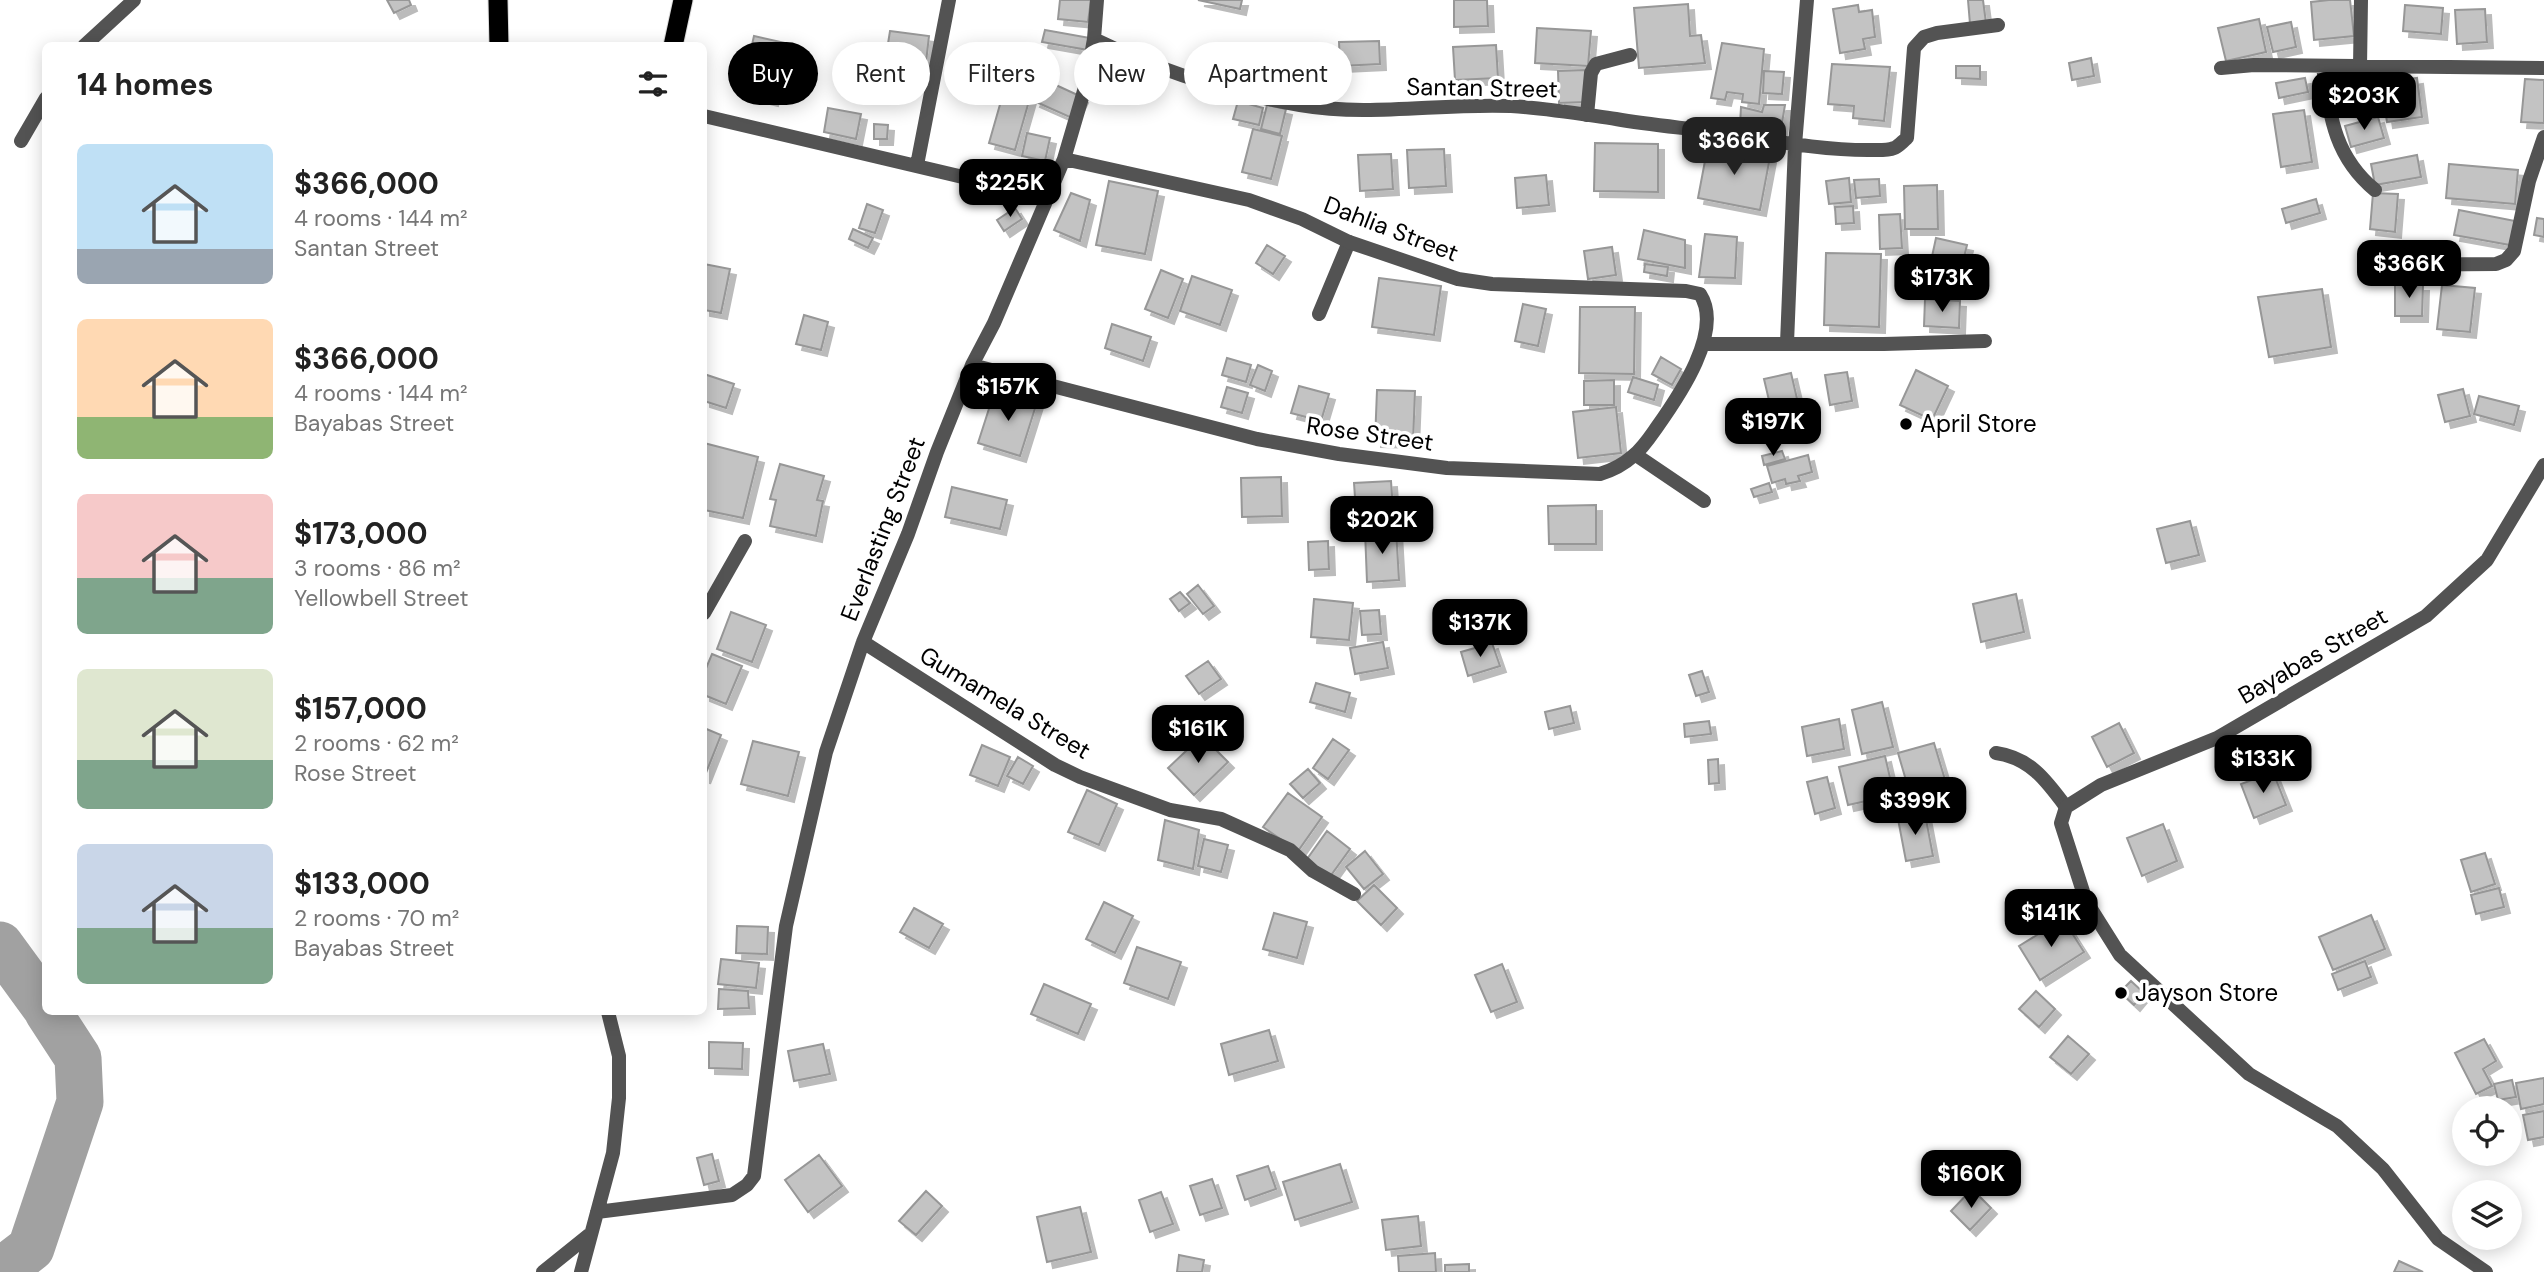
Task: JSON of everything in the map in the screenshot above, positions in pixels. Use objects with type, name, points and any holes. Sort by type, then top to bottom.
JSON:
[{"type":"highway","points":[[498,0],[499,42]]},
{"type":"highway","points":[[674,42],[683,0]]},
{"type":"street","points":[[88,42],[134,0]]},
{"type":"street","points":[[917,165],[949,0]]},
{"type":"street","name":"Everlasting Street","points":[[597,1212],[732,1195],[747,1185],[754,1176],[786,926],[826,752],[863,642],[888,586],[937,452],[972,365],[994,323],[1064,159],[1086,84],[1097,0]]},
{"type":"street","points":[[1787,343],[1795,145],[1807,0]]},
{"type":"street","points":[[2360,67],[2361,0]]},
{"type":"street","name":"Santan Street","points":[[1094,39],[1122,53],[1196,79],[1262,98],[1302,106],[1349,110],[1512,106],[1795,145],[1850,150],[1895,148],[1907,138],[1914,48],[1923,37],[1998,25]]},
{"type":"street","points":[[1587,115],[1591,73],[1596,64],[1630,55]]},
{"type":"street","points":[[2221,68],[2254,65],[2544,68]]},
{"type":"street","points":[[2323,67],[2329,110],[2348,163],[2375,190]]},
{"type":"street","points":[[21,141],[42,105]]},
{"type":"street","points":[[707,117],[1048,197]]},
{"type":"street","points":[[2369,265],[2496,264],[2506,260],[2514,251],[2529,181],[2544,137]]},
{"type":"street","name":"Dahlia Street","points":[[1064,159],[1249,200],[1301,219],[1349,242],[1426,270],[1480,283],[1686,291],[1700,294],[1707,304],[1703,344]]},
{"type":"street","points":[[1319,314],[1349,242]]},
{"type":"street","points":[[1703,344],[1985,341]]},
{"type":"street","name":"Rose Street","points":[[972,365],[1257,439],[1339,454],[1447,468],[1600,474],[1617,469],[1636,455],[1690,377],[1703,344]]},
{"type":"street","points":[[1636,455],[1704,502]]},
{"type":"street","name":"Bayabas Street","points":[[2066,807],[2101,785],[2217,738],[2426,616],[2487,560],[2544,465]]},
{"type":"street","points":[[707,608],[745,541]]},
{"type":"street","name":"Gumamela Street","points":[[863,642],[1055,765],[1170,810],[1221,819],[1290,850],[1313,871],[1354,894]]},
{"type":"street","points":[[1996,753],[2011,755],[2025,762],[2044,777],[2066,807],[2061,822],[2086,901],[2120,955],[2249,1074],[2337,1126],[2383,1169],[2438,1239],[2486,1272]]},
{"type":"street","points":[[581,1272],[613,1153],[619,1056],[609,1015]]},
{"type":"street","points":[[543,1272],[589,1235]]},
{"type":"building","points":[[387,0],[409,0],[411,5],[394,13]]},
{"type":"building","points":[[1060,0],[1091,0],[1088,22],[1058,19]]},
{"type":"building","points":[[1198,0],[1242,0],[1240,9]]},
{"type":"building","points":[[1454,0],[1487,0],[1488,26],[1454,27]]},
{"type":"building","points":[[1968,0],[1983,0],[1986,23],[1970,24]]},
{"type":"building","points":[[2350,0],[2354,36],[2314,40],[2311,2]]},
{"type":"building","points":[[1688,4],[1690,36],[1701,35],[1705,63],[1639,68],[1634,8]]},
{"type":"building","points":[[1858,5],[1859,12],[1872,10],[1875,37],[1863,39],[1865,49],[1840,53],[1833,9]]},
{"type":"building","points":[[2405,5],[2443,8],[2441,34],[2403,31]]},
{"type":"building","points":[[2485,9],[2487,42],[2457,44],[2455,10]]},
{"type":"building","points":[[2259,19],[2266,52],[2226,61],[2218,28]]},
{"type":"building","points":[[2291,22],[2296,47],[2273,52],[2267,27]]},
{"type":"building","points":[[1537,28],[1591,31],[1588,66],[1535,63]]},
{"type":"building","points":[[1045,30],[1090,38],[1089,42],[1074,42],[1074,48],[1060,45],[1060,42],[1042,42]]},
{"type":"building","points":[[890,31],[929,36],[928,42],[888,42]]},
{"type":"building","points":[[754,36],[781,42],[753,42]]},
{"type":"building","points":[[1379,41],[1380,64],[1352,65],[1352,42],[1339,42]]},
{"type":"building","points":[[1722,43],[1764,49],[1759,104],[1742,102],[1743,94],[1727,92],[1725,100],[1711,98]]},
{"type":"building","points":[[1496,45],[1498,78],[1455,80],[1453,47]]},
{"type":"building","points":[[2091,58],[2094,76],[2072,80],[2069,63]]},
{"type":"building","points":[[1832,64],[1890,67],[1884,121],[1853,118],[1854,106],[1828,104]]},
{"type":"building","points":[[1956,66],[1980,66],[1980,79],[1956,78]]},
{"type":"building","points":[[1585,70],[1585,102],[1559,103],[1558,71]]},
{"type":"building","points":[[1764,71],[1784,72],[1782,94],[1763,93]]},
{"type":"building","points":[[2305,78],[2308,92],[2279,98],[2276,83]]},
{"type":"building","points":[[2417,78],[2422,117],[2387,122],[2381,83]]},
{"type":"building","points":[[2525,79],[2544,80],[2544,123],[2521,122]]},
{"type":"building","points":[[1060,87],[1074,93],[1074,105],[1078,105],[1072,118],[1043,105],[1060,105]]},
{"type":"building","points":[[1000,105],[1028,105],[1015,150],[989,143]]},
{"type":"building","points":[[1237,105],[1263,108],[1259,125],[1233,119]]},
{"type":"building","points":[[1267,105],[1286,109],[1280,134],[1261,129]]},
{"type":"building","points":[[1764,105],[1785,105],[1781,129],[1740,125],[1741,107],[1762,112]]},
{"type":"building","points":[[828,108],[861,114],[856,139],[824,132]]},
{"type":"building","points":[[2304,110],[2312,162],[2281,167],[2273,114]]},
{"type":"building","points":[[2378,117],[2384,138],[2351,147],[2345,126]]},
{"type":"building","points":[[874,124],[888,125],[887,139],[874,139]]},
{"type":"building","points":[[1253,129],[1282,136],[1271,179],[1242,172]]},
{"type":"building","points":[[1027,133],[1050,138],[1045,161],[1022,156]]},
{"type":"building","points":[[1595,143],[1658,144],[1658,192],[1594,191]]},
{"type":"building","points":[[1708,145],[1770,157],[1760,210],[1698,198]]},
{"type":"building","points":[[1444,149],[1446,186],[1409,188],[1407,150]]},
{"type":"building","points":[[1391,154],[1393,189],[1360,191],[1358,155]]},
{"type":"building","points":[[2417,155],[2421,177],[2375,185],[2371,164]]},
{"type":"building","points":[[2449,164],[2518,170],[2515,204],[2446,198]]},
{"type":"building","points":[[1546,175],[1549,205],[1517,208],[1515,178]]},
{"type":"building","points":[[1849,178],[1851,202],[1829,204],[1826,181]]},
{"type":"building","points":[[1879,179],[1880,196],[1856,198],[1854,180]]},
{"type":"building","points":[[1109,181],[1158,191],[1145,254],[1096,245]]},
{"type":"building","points":[[1937,185],[1938,229],[1905,229],[1904,186]]},
{"type":"building","points":[[1071,193],[1090,200],[1080,241],[1054,230]]},
{"type":"building","points":[[2373,193],[2398,194],[2395,232],[2370,229]]},
{"type":"building","points":[[2316,199],[2320,213],[2286,223],[2282,209]]},
{"type":"building","points":[[867,204],[883,210],[875,233],[859,228]]},
{"type":"building","points":[[1853,206],[1854,223],[1836,224],[1835,207]]},
{"type":"building","points":[[1015,208],[1022,219],[1004,231],[997,220]]},
{"type":"building","points":[[2459,210],[2515,221],[2510,245],[2454,235]]},
{"type":"building","points":[[1900,214],[1902,248],[1880,249],[1879,215]]},
{"type":"building","points":[[2537,218],[2544,219],[2544,237],[2534,235]]},
{"type":"building","points":[[853,229],[873,238],[868,248],[849,239]]},
{"type":"building","points":[[1644,230],[1685,240],[1685,268],[1638,259]]},
{"type":"building","points":[[1705,234],[1737,237],[1735,278],[1699,277]]},
{"type":"building","points":[[1936,238],[1967,245],[1958,282],[1928,275]]},
{"type":"building","points":[[1267,245],[1285,256],[1273,274],[1256,263]]},
{"type":"building","points":[[1612,247],[1616,275],[1588,279],[1584,251]]},
{"type":"building","points":[[1826,253],[1881,254],[1879,327],[1824,325]]},
{"type":"building","points":[[1645,264],[1668,267],[1667,276],[1644,272]]},
{"type":"building","points":[[707,265],[730,269],[721,313],[707,311]]},
{"type":"building","points":[[1161,270],[1183,279],[1168,318],[1145,309]]},
{"type":"building","points":[[1192,276],[1232,290],[1220,325],[1180,311]]},
{"type":"building","points":[[1379,278],[1441,286],[1434,335],[1372,327]]},
{"type":"building","points":[[2395,285],[2423,285],[2422,316],[2395,316]]},
{"type":"building","points":[[2442,285],[2475,288],[2470,332],[2437,329]]},
{"type":"building","points":[[2322,289],[2331,347],[2269,357],[2258,297]]},
{"type":"building","points":[[1925,299],[1960,301],[1959,328],[1924,326]]},
{"type":"building","points":[[1523,304],[1546,309],[1538,346],[1515,341]]},
{"type":"building","points":[[1580,307],[1635,307],[1634,374],[1579,373]]},
{"type":"building","points":[[804,315],[828,322],[821,350],[796,344]]},
{"type":"building","points":[[1112,324],[1151,337],[1143,361],[1105,348]]},
{"type":"building","points":[[1661,357],[1681,369],[1672,385],[1652,374]]},
{"type":"building","points":[[1227,358],[1251,365],[1246,382],[1222,375]]},
{"type":"building","points":[[1258,365],[1272,371],[1265,391],[1250,385]]},
{"type":"building","points":[[1916,370],[1948,386],[1932,420],[1900,405]]},
{"type":"building","points":[[1847,372],[1852,401],[1830,405],[1825,375]]},
{"type":"building","points":[[1791,373],[1802,420],[1775,426],[1764,379]]},
{"type":"building","points":[[707,375],[734,384],[726,408],[707,402]]},
{"type":"building","points":[[1633,377],[1658,385],[1654,400],[1628,392]]},
{"type":"building","points":[[1614,380],[1614,405],[1584,405],[1584,381]]},
{"type":"building","points":[[1299,386],[1329,394],[1321,421],[1291,413]]},
{"type":"building","points":[[1227,387],[1248,393],[1242,413],[1221,407]]},
{"type":"building","points":[[2463,389],[2470,416],[2445,422],[2438,395]]},
{"type":"building","points":[[995,390],[1037,402],[1020,456],[978,443]]},
{"type":"building","points":[[1377,390],[1415,391],[1413,442],[1375,441]]},
{"type":"building","points":[[2479,396],[2519,406],[2514,425],[2474,414]]},
{"type":"building","points":[[1616,407],[1621,453],[1578,458],[1573,412]]},
{"type":"building","points":[[707,444],[758,457],[743,518],[707,511]]},
{"type":"building","points":[[1782,451],[1785,459],[1764,465],[1762,456]]},
{"type":"building","points":[[1808,455],[1812,472],[1798,476],[1800,481],[1786,484],[1785,479],[1772,483],[1767,466]]},
{"type":"building","points":[[780,464],[824,476],[817,500],[823,501],[816,536],[770,526],[776,500],[770,499]]},
{"type":"building","points":[[1281,477],[1282,516],[1242,517],[1241,478]]},
{"type":"building","points":[[1391,481],[1394,524],[1357,526],[1354,483]]},
{"type":"building","points":[[1769,483],[1772,492],[1754,497],[1751,489]]},
{"type":"building","points":[[952,487],[1007,500],[1000,529],[945,517]]},
{"type":"building","points":[[1596,505],[1596,544],[1549,544],[1548,506]]},
{"type":"building","points":[[2190,521],[2199,555],[2166,563],[2157,529]]},
{"type":"building","points":[[1396,529],[1399,580],[1367,582],[1365,531]]},
{"type":"building","points":[[1328,541],[1329,569],[1309,570],[1308,542]]},
{"type":"building","points":[[1198,585],[1214,606],[1203,614],[1187,594]]},
{"type":"building","points":[[1180,592],[1190,603],[1179,611],[1170,599]]},
{"type":"building","points":[[2016,594],[2024,632],[1981,642],[1973,604]]},
{"type":"building","points":[[1314,599],[1353,603],[1349,640],[1311,637]]},
{"type":"building","points":[[1379,610],[1381,634],[1362,635],[1360,611]]},
{"type":"building","points":[[731,612],[766,625],[752,662],[717,649]]},
{"type":"building","points":[[1383,642],[1388,668],[1355,674],[1350,648]]},
{"type":"building","points":[[1492,643],[1500,666],[1468,676],[1461,652]]},
{"type":"building","points":[[712,654],[742,666],[726,704],[707,696],[707,666]]},
{"type":"building","points":[[1208,661],[1221,679],[1199,694],[1186,676]]},
{"type":"building","points":[[1702,671],[1709,692],[1696,696],[1689,675]]},
{"type":"building","points":[[1316,683],[1350,693],[1345,712],[1310,702]]},
{"type":"building","points":[[1882,702],[1893,747],[1862,754],[1852,710]]},
{"type":"building","points":[[1570,706],[1574,723],[1549,729],[1545,712]]},
{"type":"building","points":[[1839,719],[1844,749],[1807,756],[1802,727]]},
{"type":"building","points":[[1709,721],[1711,734],[1685,737],[1684,724]]},
{"type":"building","points":[[2119,723],[2134,753],[2107,767],[2092,737]]},
{"type":"building","points":[[707,729],[721,735],[707,770]]},
{"type":"building","points":[[1202,736],[1228,762],[1194,795],[1168,768]]},
{"type":"building","points":[[1333,739],[1349,750],[1328,779],[1313,768]]},
{"type":"building","points":[[753,741],[799,752],[788,796],[741,784]]},
{"type":"building","points":[[1934,743],[1946,783],[1910,794],[1898,753]]},
{"type":"building","points":[[982,745],[1010,757],[998,786],[970,775]]},
{"type":"building","points":[[1885,756],[1894,795],[1848,805],[1839,767]]},
{"type":"building","points":[[1018,757],[1033,766],[1023,784],[1007,776]]},
{"type":"building","points":[[1718,759],[1719,783],[1709,784],[1708,760]]},
{"type":"building","points":[[1308,769],[1320,783],[1303,798],[1290,784]]},
{"type":"building","points":[[2273,772],[2286,805],[2254,818],[2241,784]]},
{"type":"building","points":[[1827,777],[1835,808],[1815,814],[1807,782]]},
{"type":"building","points":[[1087,790],[1117,804],[1099,845],[1068,832]]},
{"type":"building","points":[[1288,793],[1322,817],[1298,851],[1263,827]]},
{"type":"building","points":[[1925,814],[1933,856],[1906,861],[1898,819]]},
{"type":"building","points":[[1165,820],[1199,830],[1193,869],[1158,860]]},
{"type":"building","points":[[2163,824],[2177,861],[2142,876],[2127,838]]},
{"type":"building","points":[[1327,831],[1350,849],[1329,878],[1307,859]]},
{"type":"building","points":[[1204,839],[1228,845],[1221,872],[1198,866]]},
{"type":"building","points":[[1365,851],[1383,874],[1364,889],[1346,867]]},
{"type":"building","points":[[2485,853],[2495,884],[2471,892],[2461,860]]},
{"type":"building","points":[[1374,885],[1397,908],[1381,925],[1357,901]]},
{"type":"building","points":[[2499,888],[2504,907],[2476,914],[2471,895]]},
{"type":"building","points":[[1104,902],[1133,916],[1115,953],[1086,939]]},
{"type":"building","points":[[914,908],[943,924],[929,948],[900,932]]},
{"type":"building","points":[[1274,913],[1307,922],[1297,958],[1263,949]]},
{"type":"building","points":[[2371,915],[2385,949],[2333,970],[2319,937]]},
{"type":"building","points":[[2063,919],[2084,952],[2040,980],[2019,946]]},
{"type":"building","points":[[737,926],[768,927],[767,954],[736,953]]},
{"type":"building","points":[[1137,947],[1181,962],[1168,999],[1124,983]]},
{"type":"building","points":[[721,959],[759,963],[756,988],[718,984]]},
{"type":"building","points":[[2365,961],[2371,977],[2338,990],[2332,974]]},
{"type":"building","points":[[1502,964],[1517,1002],[1491,1012],[1475,975]]},
{"type":"building","points":[[2131,981],[2144,993],[2134,1005],[2120,992]]},
{"type":"building","points":[[1044,984],[1091,1004],[1078,1034],[1031,1014]]},
{"type":"building","points":[[719,989],[748,991],[749,1008],[718,1009]]},
{"type":"building","points":[[2036,991],[2055,1009],[2039,1027],[2019,1009]]},
{"type":"building","points":[[1269,1030],[1278,1061],[1229,1075],[1221,1044]]},
{"type":"building","points":[[2068,1036],[2089,1054],[2071,1074],[2050,1057]]},
{"type":"building","points":[[2484,1039],[2496,1061],[2483,1069],[2492,1086],[2476,1094],[2455,1053]]},
{"type":"building","points":[[709,1042],[743,1043],[742,1069],[709,1068]]},
{"type":"building","points":[[823,1044],[830,1074],[794,1081],[788,1051]]},
{"type":"building","points":[[2544,1078],[2544,1104],[2522,1109],[2522,1096],[2518,1096],[2516,1083]]},
{"type":"building","points":[[2512,1080],[2516,1096],[2497,1096],[2494,1084]]},
{"type":"building","points":[[2544,1111],[2544,1137],[2528,1140],[2523,1115]]},
{"type":"building","points":[[712,1154],[719,1181],[704,1185],[697,1158]]},
{"type":"building","points":[[819,1155],[842,1186],[808,1212],[785,1180]]},
{"type":"building","points":[[1340,1164],[1352,1202],[1295,1220],[1283,1182]]},
{"type":"building","points":[[1268,1166],[1276,1189],[1245,1200],[1237,1176]]},
{"type":"building","points":[[1212,1179],[1222,1208],[1200,1215],[1190,1186]]},
{"type":"building","points":[[1972,1189],[1991,1208],[1970,1230],[1951,1211]]},
{"type":"building","points":[[926,1191],[942,1206],[916,1235],[899,1221]]},
{"type":"building","points":[[1161,1192],[1173,1224],[1150,1232],[1139,1200]]},
{"type":"building","points":[[1080,1207],[1091,1252],[1047,1262],[1037,1217]]},
{"type":"building","points":[[1418,1216],[1421,1246],[1386,1250],[1382,1220]]},
{"type":"building","points":[[1435,1253],[1436,1272],[1399,1272],[1398,1256]]},
{"type":"building","points":[[1179,1255],[1204,1260],[1202,1272],[1177,1272]]},
{"type":"building","points":[[2399,1261],[2423,1272],[2394,1272]]},
{"type":"building","points":[[1469,1264],[1469,1272],[1445,1272],[1445,1265]]},
{"type":"waterway","points":[[0,945],[42,1003]]},
{"type":"waterway","points":[[0,1272],[31,1248],[80,1102],[78,1058],[50,1015]]},
{"type":"place","name":"April Store","points":[[1906,424]]},
{"type":"place","name":"Jayson Store","points":[[2121,993]]}]
